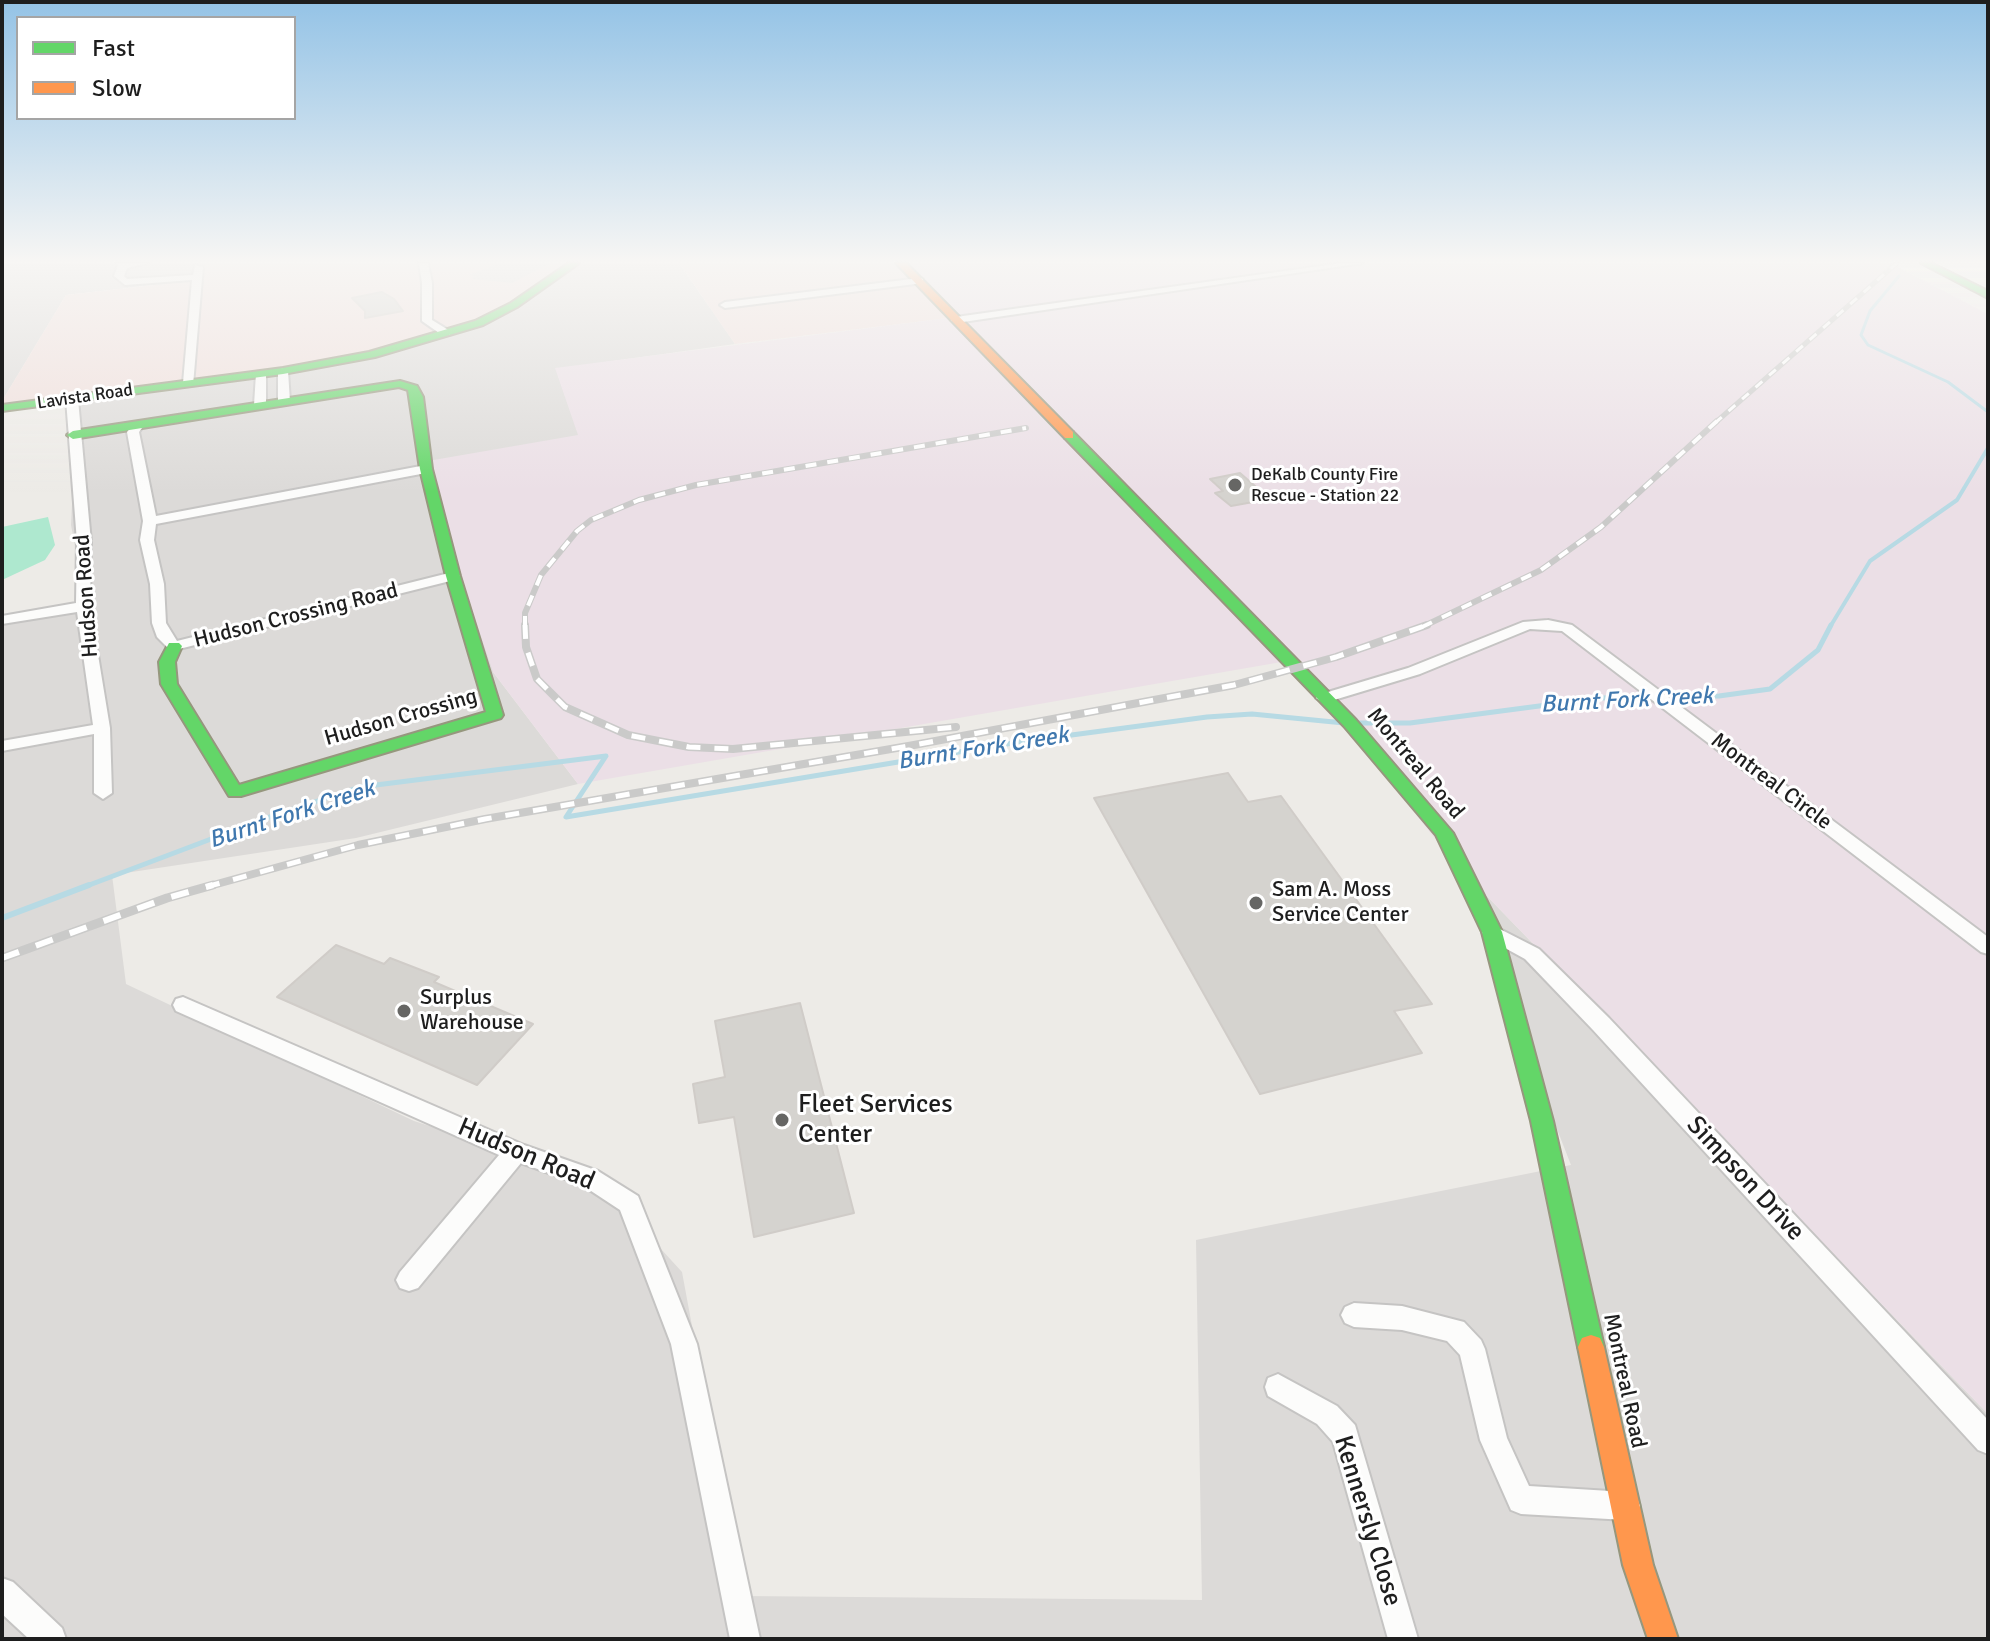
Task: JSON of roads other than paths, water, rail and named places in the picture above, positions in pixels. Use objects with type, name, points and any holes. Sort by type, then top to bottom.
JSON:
[{"type":"main road","name":"Lavista Road","points":[[2,408],[283,371],[371,355],[424,340]]},
{"type":"main road","name":"Montreal Road","points":[[975,340],[1347,720],[1444,833],[1492,932],[1542,1121],[1638,1565],[1663,1639]]},
{"type":"main road","name":"Hudson Crossing","points":[[73,435],[400,384],[413,388],[417,397],[426,469],[453,576],[495,715],[235,792],[169,684],[167,662],[174,646]]},
{"type":"street","points":[[189,383],[192,340]]},
{"type":"street","points":[[283,371],[284,402]]},
{"type":"street","points":[[260,405],[261,374]]},
{"type":"street","name":"Hudson Road","points":[[72,399],[84,542],[83,606],[102,728],[103,793]]},
{"type":"street","points":[[139,424],[133,432],[150,521],[426,469]]},
{"type":"street","points":[[286,495],[289,515]]},
{"type":"street","name":"Hudson Crossing Road","points":[[150,521],[147,540],[157,584],[159,623],[165,637],[174,646],[453,576]]},
{"type":"street","points":[[2,620],[83,606]]},
{"type":"street","name":"Montreal Circle","points":[[1324,698],[1414,671],[1528,625],[1548,624],[1567,628],[1988,947]]},
{"type":"street","points":[[2,746],[102,728]]},
{"type":"street","name":"Simpson Drive","points":[[1492,932],[1532,954],[1601,1024],[1988,1440]]},
{"type":"street","name":"Hudson Road","points":[[183,1005],[516,1152],[590,1178],[629,1203],[684,1344],[745,1639]]},
{"type":"street","points":[[409,1280],[516,1152]]},
{"type":"street","points":[[1354,1315],[1402,1318],[1455,1331],[1472,1349],[1494,1440],[1521,1500],[1626,1506]]},
{"type":"street","name":"Kennersly Close","points":[[1278,1387],[1327,1415],[1345,1435],[1403,1639]]},
{"type":"street","points":[[2,1593],[51,1639]]},
{"type":"waterway","name":"Burnt Fork Creek","points":[[1864,340],[1868,345],[1948,382],[1988,412]]},
{"type":"waterway","name":"Burnt Fork Creek","points":[[1830,627],[1870,561],[1957,500],[1988,448]]},
{"type":"waterway","name":"Burnt Fork Creek","points":[[1664,697],[1719,696],[1770,689],[1818,650],[1831,625]]},
{"type":"waterway","name":"Burnt Fork Creek","points":[[1358,723],[1410,723],[1600,698],[1654,697]]},
{"type":"waterway","name":"Burnt Fork Creek","points":[[84,887],[272,816],[360,787],[606,756],[566,817],[1019,742],[1207,717],[1252,714],[1344,723]]},
{"type":"waterway","name":"Burnt Fork Creek","points":[[2,918],[89,885]]},
{"type":"railway","points":[[1715,423],[1810,340]]},
{"type":"railway","points":[[1424,626],[1541,570],[1601,527],[1717,421]]},
{"type":"railway","points":[[525,625],[525,613],[541,575],[577,531],[591,520],[639,500],[696,485],[1026,428]]},
{"type":"railway","points":[[525,625],[526,647],[537,679],[565,707],[628,735],[689,747],[733,749],[956,727]]},
{"type":"railway","points":[[206,887],[358,845],[485,819],[914,745],[1234,685],[1336,657],[1424,626]]},
{"type":"railway","points":[[2,958],[167,898],[213,885]]},
{"type":"place","name":"DeKalb County Fire Rescue - Station 22","points":[[1235,485]]},
{"type":"place","name":"Sam A. Moss Service Center","points":[[1256,903]]},
{"type":"place","name":"Surplus Warehouse","points":[[404,1011]]},
{"type":"place","name":"Fleet Services Center","points":[[782,1120]]}]
